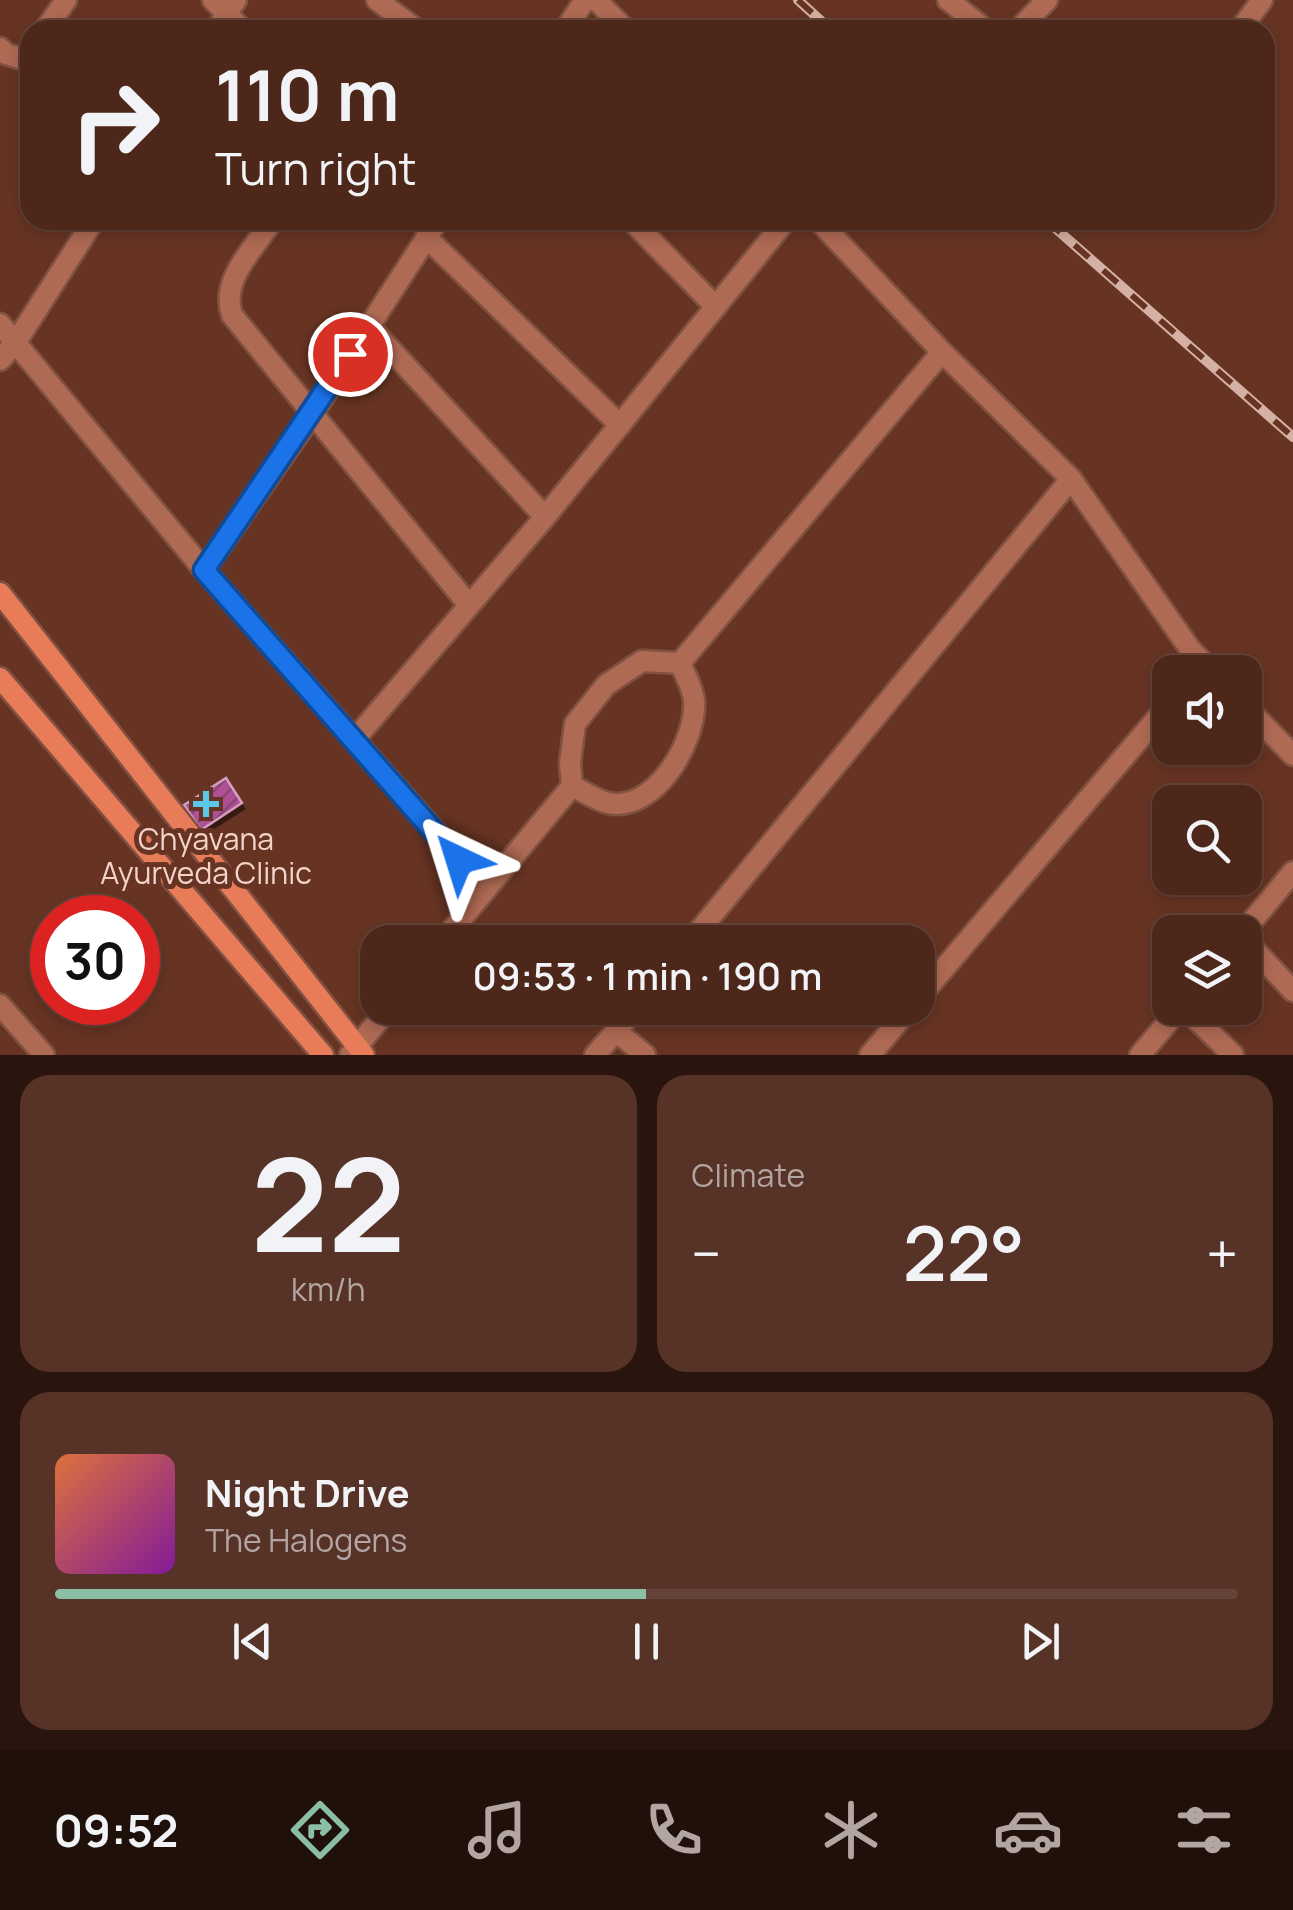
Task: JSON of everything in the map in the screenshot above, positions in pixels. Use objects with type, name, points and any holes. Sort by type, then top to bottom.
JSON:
[{"type":"main road","points":[[0,593],[357,1052]]},
{"type":"main road","points":[[0,678],[323,1055]]},
{"type":"street","points":[[377,0],[400,20]]},
{"type":"street","points":[[596,0],[616,20]]},
{"type":"street","points":[[948,0],[973,20]]},
{"type":"street","points":[[1028,20],[1047,0]]},
{"type":"street","points":[[0,360],[16,342],[88,230]]},
{"type":"street","points":[[266,230],[230,284],[228,301],[232,315],[469,605]]},
{"type":"street","points":[[204,570],[313,413],[431,230]]},
{"type":"street","points":[[434,230],[620,425]]},
{"type":"street","points":[[641,230],[716,306]]},
{"type":"street","points":[[354,740],[545,517],[778,230]]},
{"type":"street","points":[[827,230],[942,352],[1072,479],[1194,655]]},
{"type":"street","points":[[0,324],[204,570],[486,889]]},
{"type":"street","points":[[368,325],[545,517]]},
{"type":"street","points":[[680,663],[942,352]]},
{"type":"street","points":[[704,925],[1072,479]]},
{"type":"street","points":[[456,925],[572,786],[570,763],[575,724],[606,684],[642,661],[680,663]]},
{"type":"street","points":[[572,786],[609,804],[644,799],[669,772],[692,732],[694,698],[680,663]]},
{"type":"street","points":[[1262,723],[1293,755]]},
{"type":"street","points":[[935,979],[1152,724]]},
{"type":"street","points":[[1257,915],[1293,872]]},
{"type":"street","points":[[1262,958],[1293,990]]},
{"type":"street","points":[[0,1005],[44,1055]]},
{"type":"street","points":[[357,1052],[377,1025]]},
{"type":"street","points":[[595,1055],[621,1025]]},
{"type":"street","points":[[870,1055],[896,1025]]},
{"type":"street","points":[[1140,1055],[1167,1025]]},
{"type":"street","points":[[1200,1025],[1233,1055]]},
{"type":"street","points":[[616,1031],[645,1055]]},
{"type":"building","points":[[226,778],[242,803],[201,830],[184,805]]},
{"type":"railway","points":[[798,0],[820,20]]},
{"type":"railway","points":[[1057,230],[1293,437]]},
{"type":"place","name":"Chyavana Ayurveda Clinic","points":[[206,804]]},
{"type":"route","points":[[350,354],[204,570],[459,860]]}]
